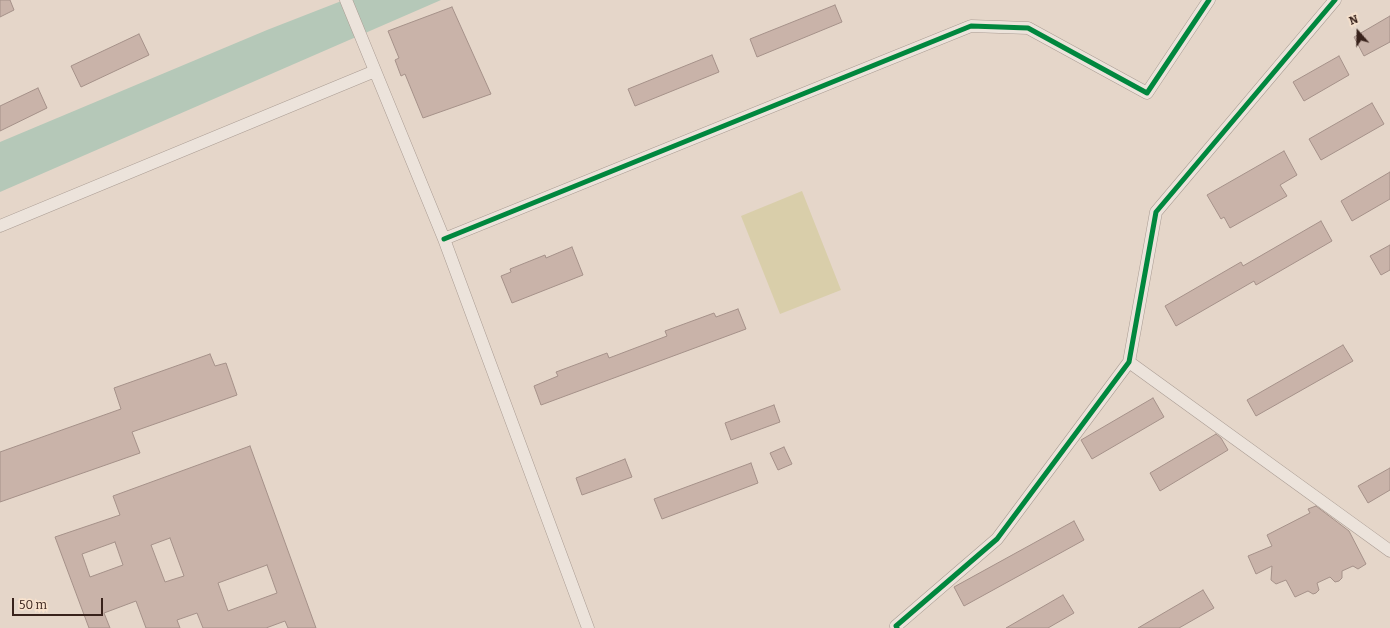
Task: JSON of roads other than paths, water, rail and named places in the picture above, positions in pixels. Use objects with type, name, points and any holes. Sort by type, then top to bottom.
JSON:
[{"type":"street","points":[[346,0],[444,240],[585,627]]},
{"type":"street","points":[[444,240],[971,26],[1028,28],[1147,93],[1210,0]]},
{"type":"street","points":[[897,628],[896,626],[997,539],[1129,362],[1156,212],[1335,0]]},
{"type":"street","points":[[0,226],[374,71]]},
{"type":"street","points":[[1129,362],[1390,551]]}]
